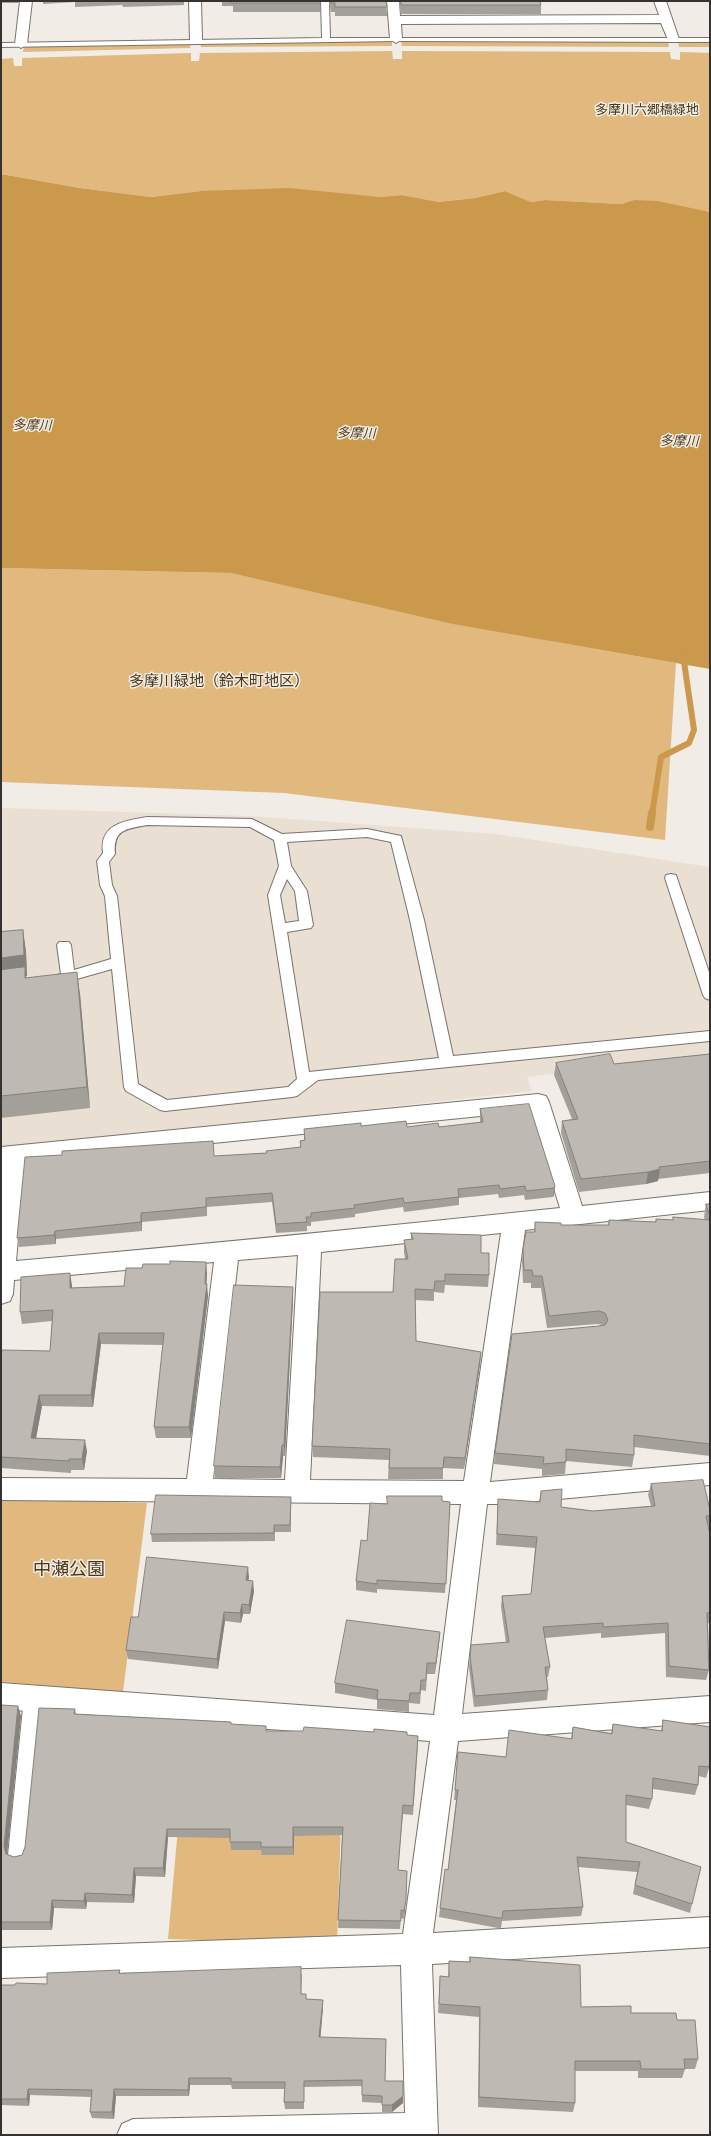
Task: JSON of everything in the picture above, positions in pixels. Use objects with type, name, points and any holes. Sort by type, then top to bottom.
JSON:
[{"type":"street","points":[[21,44],[26,1]]},
{"type":"street","points":[[195,1],[196,40]]},
{"type":"street","points":[[393,1],[396,38]]},
{"type":"street","points":[[660,1],[673,39]]},
{"type":"street","points":[[394,20],[667,20]]},
{"type":"street","points":[[574,1216],[538,1102],[8,1156],[2,1279],[228,1250],[310,1244],[710,1202]]},
{"type":"street","points":[[134,2135],[422,2132],[416,1949],[475,1493],[505,1339],[514,1222]]},
{"type":"street","points":[[297,1490],[310,1244]]},
{"type":"street","points":[[199,1490],[228,1250]]},
{"type":"street","points":[[1,1489],[297,1490],[505,1493],[710,1474]]},
{"type":"street","points":[[1,1696],[445,1729],[710,1709]]},
{"type":"street","points":[[1,1963],[416,1949],[710,1932]]},
{"type":"lane","points":[[325,1],[326,39]]},
{"type":"lane","points":[[1,45],[196,40],[396,38],[710,40]]},
{"type":"lane","points":[[447,1062],[417,920],[397,839],[367,833],[280,838],[252,823],[147,821],[133,823],[114,832],[108,840],[109,854],[103,861],[106,885],[111,896],[131,1088],[165,1106],[292,1092],[304,1081],[315,1075],[447,1062],[710,1036]]},
{"type":"lane","points":[[279,928],[306,925],[301,891],[285,866],[280,838]]},
{"type":"lane","points":[[285,866],[274,895],[304,1081]]},
{"type":"lane","points":[[671,878],[710,996]]},
{"type":"lane","points":[[64,945],[68,978]]},
{"type":"lane","points":[[46,980],[68,978],[98,967],[118,964]]},
{"type":"lane","points":[[17,1855],[33,1698]]},
{"type":"shaded area","points":[[1,808],[249,816],[496,834],[710,867],[710,1054],[527,1077],[532,1091],[1,1150]]},
{"type":"green space","points":[[392,41],[392,46],[201,47],[200,42]]},
{"type":"green space","points":[[401,41],[668,42],[669,47],[402,46]]},
{"type":"green space","points":[[678,42],[710,43],[710,47],[679,47]]},
{"type":"green space","points":[[191,43],[190,48],[23,52],[24,46]]},
{"type":"green space","name":"多摩川六郷橋緑地","points":[[392,51],[393,59],[402,59],[402,51],[670,52],[671,59],[680,60],[680,52],[710,53],[710,212],[634,200],[621,204],[545,200],[531,202],[505,191],[475,198],[437,202],[402,195],[380,197],[201,191],[151,197],[80,188],[1,174],[1,59],[13,58],[14,66],[22,66],[22,58],[191,53],[191,61],[199,61],[200,53]]},
{"type":"green space","name":"多摩川緑地（鈴木町地区）","points":[[1,568],[231,573],[556,642],[676,663],[665,840],[284,793],[1,782]]},
{"type":"green space","name":"中瀬公園","points":[[1,1499],[147,1503],[123,1692],[1,1682]]},
{"type":"green space","points":[[342,1792],[337,1944],[168,1939],[179,1817]]},
{"type":"water","name":"多摩川","points":[[1,174],[80,188],[151,197],[201,191],[289,188],[380,197],[402,195],[438,202],[475,198],[505,191],[531,202],[545,200],[621,204],[634,200],[657,201],[710,212],[710,669],[453,624],[231,573],[1,568]]},
{"type":"building","points":[[232,1],[320,1],[320,3],[232,3]]},
{"type":"building","points":[[330,1],[386,1],[387,7],[335,7],[335,3],[331,3]]},
{"type":"building","points":[[401,1],[540,1],[541,5],[402,5]]},
{"type":"building","points":[[23,930],[24,955],[1,958],[1,932]]},
{"type":"building","points":[[25,967],[25,978],[77,972],[87,1087],[1,1096],[1,970]]},
{"type":"building","points":[[610,1054],[614,1064],[710,1054],[710,1161],[659,1167],[660,1169],[648,1172],[581,1179],[562,1121],[578,1119],[556,1063]]},
{"type":"building","points":[[529,1104],[555,1186],[554,1188],[526,1191],[525,1186],[500,1189],[499,1185],[458,1189],[459,1197],[404,1203],[403,1198],[354,1205],[355,1208],[311,1213],[311,1217],[306,1217],[307,1222],[276,1224],[272,1193],[206,1198],[206,1207],[141,1213],[141,1222],[55,1231],[54,1235],[17,1238],[25,1157],[62,1155],[62,1151],[213,1141],[214,1156],[267,1153],[266,1151],[301,1147],[300,1141],[305,1140],[304,1129],[361,1123],[361,1126],[406,1121],[407,1127],[438,1123],[439,1127],[483,1122],[480,1109]]},
{"type":"building","points":[[706,1204],[710,1204],[710,1216]]},
{"type":"building","points":[[673,1217],[710,1220],[710,1444],[634,1435],[634,1455],[566,1449],[566,1462],[543,1464],[544,1457],[495,1453],[512,1334],[599,1326],[605,1325],[608,1320],[605,1313],[599,1311],[549,1316],[542,1276],[533,1276],[532,1270],[524,1270],[523,1249],[526,1232],[535,1232],[535,1222],[561,1223],[561,1225],[609,1225],[609,1220],[656,1222],[656,1219],[673,1220]]},
{"type":"building","points":[[411,1233],[481,1235],[481,1253],[489,1253],[489,1275],[445,1274],[445,1281],[435,1281],[434,1290],[415,1289],[416,1341],[481,1352],[465,1458],[444,1457],[443,1468],[389,1468],[390,1449],[312,1446],[320,1292],[393,1292],[395,1259],[408,1259],[404,1240],[413,1239]]},
{"type":"building","points":[[170,1261],[206,1262],[205,1284],[207,1284],[189,1427],[154,1427],[164,1333],[99,1333],[91,1395],[39,1395],[31,1438],[85,1440],[82,1459],[69,1459],[69,1461],[1,1457],[2,1350],[50,1351],[53,1310],[20,1312],[21,1277],[70,1273],[70,1288],[124,1286],[126,1268],[142,1268],[143,1264],[170,1264]]},
{"type":"building","points":[[234,1285],[293,1287],[284,1445],[282,1445],[280,1467],[214,1466]]},
{"type":"building","points":[[703,1480],[710,1510],[710,1516],[706,1516],[710,1535],[710,1612],[707,1613],[709,1670],[669,1666],[668,1623],[603,1627],[603,1623],[543,1627],[550,1667],[545,1667],[548,1690],[475,1696],[470,1657],[471,1645],[509,1642],[502,1596],[531,1594],[537,1537],[497,1534],[498,1499],[540,1502],[541,1491],[562,1489],[561,1507],[593,1511],[655,1506],[651,1484]]},
{"type":"building","points":[[156,1495],[291,1497],[290,1525],[274,1525],[274,1533],[151,1534]]},
{"type":"building","points":[[387,1496],[442,1496],[442,1501],[450,1502],[446,1584],[377,1580],[377,1584],[356,1581],[361,1540],[367,1541],[370,1503],[387,1504]]},
{"type":"building","points":[[147,1557],[248,1567],[246,1580],[253,1581],[249,1605],[242,1604],[240,1613],[224,1612],[217,1659],[126,1650],[131,1617],[138,1617]]},
{"type":"building","points":[[347,1620],[440,1632],[436,1663],[427,1663],[426,1680],[421,1680],[420,1693],[410,1693],[409,1701],[377,1699],[378,1690],[335,1683]]},
{"type":"building","points":[[1,1705],[18,1706],[4,1846],[6,1854],[14,1857],[22,1855],[25,1847],[39,1708],[75,1709],[74,1714],[231,1722],[231,1724],[266,1726],[266,1731],[303,1731],[304,1727],[374,1732],[374,1729],[407,1732],[407,1735],[418,1736],[413,1806],[403,1805],[398,1870],[407,1871],[406,1899],[404,1911],[401,1910],[401,1921],[338,1920],[343,1827],[293,1827],[293,1847],[261,1847],[261,1842],[230,1842],[230,1829],[167,1829],[163,1868],[134,1868],[132,1895],[85,1893],[84,1901],[52,1900],[50,1922],[1,1922]]},
{"type":"building","points":[[663,1720],[710,1727],[709,1767],[699,1766],[698,1785],[653,1778],[652,1799],[626,1795],[626,1842],[701,1867],[692,1904],[635,1885],[640,1862],[577,1857],[583,1907],[503,1911],[502,1918],[440,1908],[445,1869],[448,1870],[458,1790],[455,1790],[458,1752],[506,1757],[509,1730],[572,1739],[573,1727],[612,1734],[613,1724],[662,1731]]},
{"type":"building","points":[[470,1957],[580,1965],[581,2007],[631,2006],[631,2013],[676,2013],[677,2020],[695,2020],[698,2059],[684,2059],[685,2069],[641,2069],[640,2061],[575,2061],[575,2103],[479,2097],[480,2007],[439,2004],[440,1976],[449,1977],[449,1961],[470,1962]]},
{"type":"building","points":[[301,1967],[301,1994],[306,1994],[306,1999],[323,2000],[319,2037],[386,2039],[385,2081],[403,2081],[403,2096],[392,2105],[382,2105],[382,2096],[362,2095],[362,2080],[304,2081],[304,2102],[284,2102],[285,2082],[231,2082],[231,2078],[189,2078],[188,2090],[114,2089],[112,2112],[90,2112],[92,2090],[28,2089],[27,2099],[1,2099],[1,1985],[15,1985],[16,1983],[47,1984],[47,1973],[120,1970],[119,1973]]},
{"type":"waterway","points":[[652,814],[661,757],[689,743],[694,730],[683,655]]},
{"type":"waterway","points":[[650,827],[652,813]]}]
